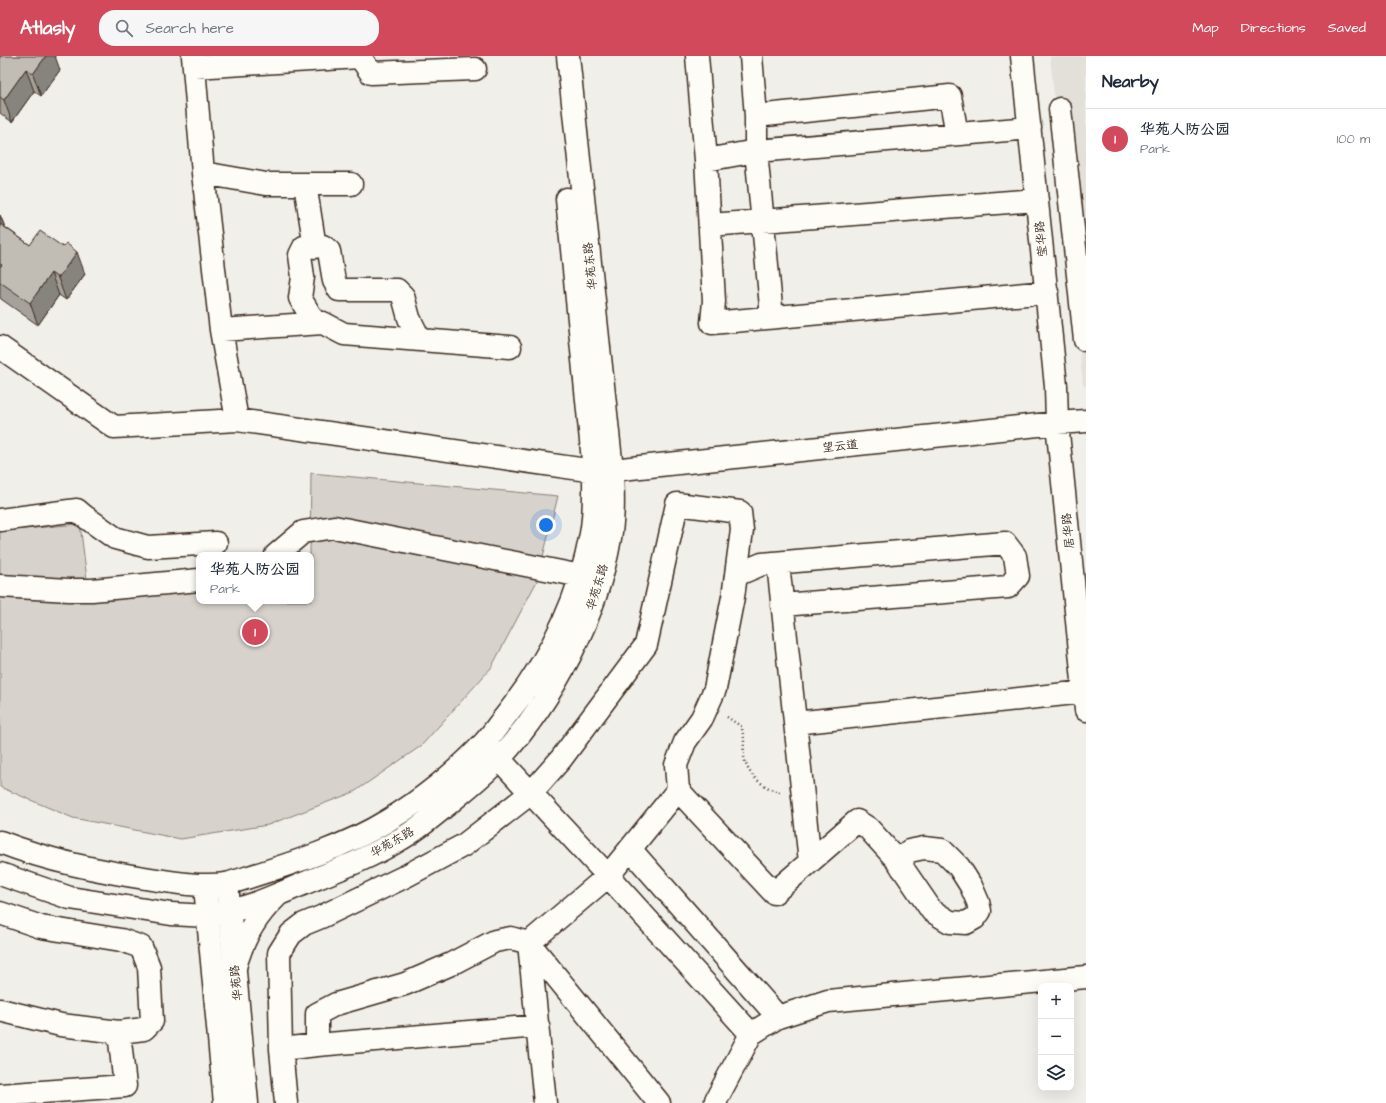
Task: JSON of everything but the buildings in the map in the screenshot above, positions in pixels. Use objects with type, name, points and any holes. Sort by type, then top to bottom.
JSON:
[{"type":"street","name":"华苑东路","points":[[554,56],[603,470]]},
{"type":"street","name":"华苑东路","points":[[208,916],[231,915],[349,865],[400,840],[441,810],[476,781],[499,758],[536,713],[572,650],[591,609],[590,578],[594,503],[603,470],[568,56]]},
{"type":"street","points":[[697,56],[710,225],[714,301],[712,323],[1047,292]]},
{"type":"street","points":[[751,56],[756,116],[756,151],[772,317]]},
{"type":"street","name":"莹华路","points":[[1022,56],[1050,316],[1056,386],[1057,423]]},
{"type":"street","points":[[238,420],[221,330],[203,173],[194,61],[360,57],[371,72],[475,69]]},
{"type":"street","points":[[756,116],[950,96],[956,134]]},
{"type":"street","points":[[1060,109],[1085,340]]},
{"type":"street","points":[[706,160],[756,151],[1030,128]]},
{"type":"street","points":[[203,173],[266,184],[351,184]]},
{"type":"street","points":[[305,184],[315,247]]},
{"type":"street","points":[[710,225],[1037,200]]},
{"type":"street","points":[[315,323],[300,298],[303,277],[300,255],[304,247],[323,246],[329,251],[334,281],[340,290],[397,290],[403,296],[409,318],[420,340]]},
{"type":"street","points":[[1050,316],[1082,314]]},
{"type":"street","points":[[221,330],[323,323],[344,334],[510,346]]},
{"type":"street","name":"望云道","points":[[0,347],[114,427],[238,420],[603,470],[1086,421]]},
{"type":"street","name":"居华路","points":[[1057,423],[1085,701]]},
{"type":"street","points":[[286,1103],[281,1049],[279,953],[290,934],[304,924],[321,918],[404,877],[464,845],[531,794],[561,759],[646,645],[677,504],[740,512],[742,530],[736,575],[716,689],[702,718],[685,742],[676,765],[678,790],[774,893],[857,821],[868,828],[902,868]]},
{"type":"street","points":[[0,520],[78,510],[115,538],[148,547],[216,543]]},
{"type":"street","points":[[280,552],[303,532],[334,527],[590,578]]},
{"type":"street","points":[[736,575],[762,564],[1005,543],[1015,556],[1018,576],[1008,586],[782,605]]},
{"type":"street","points":[[778,563],[810,862]]},
{"type":"street","name":"华苑东路","points":[[227,884],[274,869],[347,842],[387,821],[425,794],[462,764],[484,743],[531,682],[548,654],[567,616],[590,578]]},
{"type":"street","points":[[0,586],[92,590],[196,580]]},
{"type":"street","points":[[795,723],[1085,701]]},
{"type":"street","points":[[484,743],[608,876],[751,1034]]},
{"type":"street","points":[[529,943],[608,876],[678,790]]},
{"type":"street","points":[[0,842],[43,857],[127,876],[205,886],[227,884]]},
{"type":"street","points":[[630,849],[778,1016]]},
{"type":"street","points":[[231,915],[254,884],[274,869]]},
{"type":"street","points":[[0,874],[70,898],[171,914],[208,916]]},
{"type":"street","name":"华苑路","points":[[225,1103],[224,972],[231,915],[227,884]]},
{"type":"street","name":"华苑路","points":[[205,886],[208,916],[224,972],[247,1103]]},
{"type":"street","points":[[224,972],[237,960],[249,930],[259,915],[279,895]]},
{"type":"street","points":[[0,913],[41,927],[121,940],[141,947],[149,967],[152,1021],[144,1030],[119,1032],[61,1025],[0,1010]]},
{"type":"street","points":[[317,1044],[318,1014],[336,1004],[405,984],[451,964],[495,940],[511,938],[529,943],[660,1103]]},
{"type":"street","points":[[529,943],[545,1103]]},
{"type":"street","points":[[716,1103],[716,1100],[751,1034],[778,1016],[828,1001],[1086,977]]},
{"type":"street","points":[[281,1049],[317,1044],[538,1026]]},
{"type":"street","points":[[0,1095],[125,1086],[119,1032]]},
{"type":"path","points":[[708,704],[742,727],[744,756],[748,768],[758,781],[774,791],[803,796]]},
{"type":"shaded area","points":[[1050,56],[1086,56],[1086,387],[1083,385]]},
{"type":"shaded area","points":[[311,473],[558,496],[537,581],[491,668],[421,746],[354,792],[268,825],[181,839],[73,818],[0,787],[0,531],[80,524],[89,595],[196,585],[196,604],[314,604],[314,552],[310,552]]},
{"type":"place","name":"华苑人防公园","points":[[255,632]]}]
